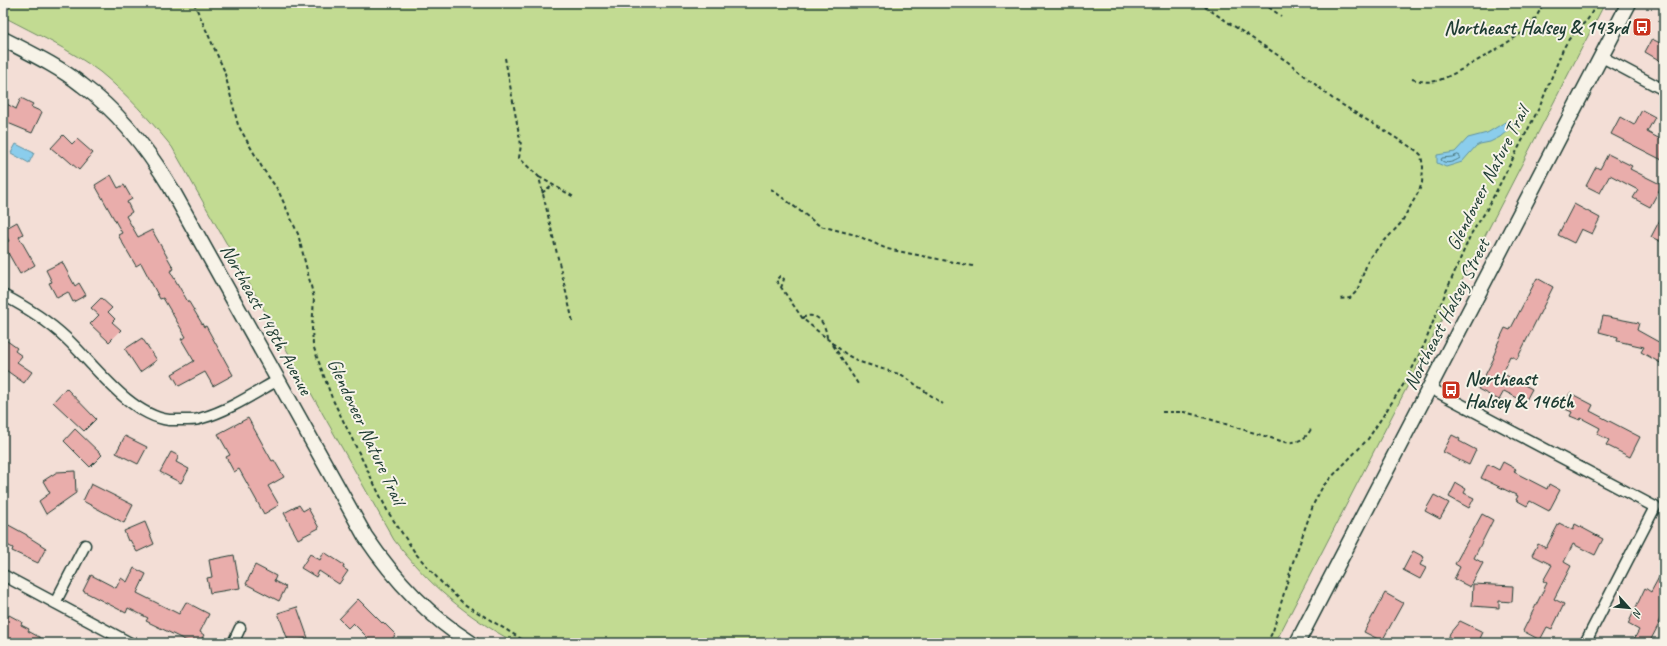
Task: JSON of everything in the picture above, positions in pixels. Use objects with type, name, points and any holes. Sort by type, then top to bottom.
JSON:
[{"type":"main road","name":"Northeast Halsey Street","points":[[1297,643],[1629,3]]},
{"type":"main road","name":"Northeast 148th Avenue","points":[[3,39],[42,59],[82,84],[116,114],[156,162],[380,559],[413,598],[462,641]]},
{"type":"street","points":[[1602,57],[1664,90]]},
{"type":"street","points":[[3,295],[48,322],[128,400],[140,409],[169,420],[202,419],[217,413],[278,380]]},
{"type":"street","points":[[1430,388],[1655,507],[1585,643]]},
{"type":"street","points":[[55,603],[85,545]]},
{"type":"street","points":[[3,575],[130,643]]},
{"type":"street","points":[[233,643],[240,628]]},
{"type":"path","name":"Glendoveer Nature Trail","points":[[194,3],[224,70],[238,126],[263,169],[278,190],[298,234],[314,298],[312,329],[313,345],[317,358],[332,398],[388,512],[416,554],[441,582],[464,604],[528,643]]},
{"type":"path","points":[[1199,3],[1288,62],[1333,99],[1417,150],[1421,155],[1423,167],[1422,184],[1407,213],[1394,231],[1369,258],[1357,291],[1350,298],[1338,299]]},
{"type":"path","points":[[1264,3],[1281,16]]},
{"type":"path","points":[[1412,79],[1424,82],[1437,81],[1453,74],[1521,33],[1533,22],[1543,3]]},
{"type":"path","name":"Glendoveer Nature Trail","points":[[1267,643],[1273,630],[1299,542],[1314,503],[1323,486],[1368,439],[1407,379],[1425,343],[1432,322],[1471,234],[1486,211],[1540,106],[1563,49],[1588,19],[1597,3]]},
{"type":"path","points":[[504,58],[521,145],[518,158],[539,177],[574,197]]},
{"type":"path","points":[[539,177],[573,322]]},
{"type":"path","points":[[542,192],[552,185]]},
{"type":"path","points":[[771,189],[820,226],[856,235],[887,249],[973,266]]},
{"type":"path","points":[[781,288],[784,279],[780,276],[776,280],[781,288],[802,318],[853,359],[890,370],[909,379],[943,404]]},
{"type":"path","points":[[802,318],[811,316],[818,318],[825,327],[826,338]]},
{"type":"path","points":[[830,342],[858,384]]},
{"type":"path","points":[[1162,412],[1184,412],[1284,442],[1294,443],[1303,439],[1311,429]]},
{"type":"green space","points":[[11,3],[1605,3],[1275,643],[516,643],[480,622],[449,598],[421,572],[394,540],[172,147],[120,89],[100,72],[65,49],[4,17]]},
{"type":"water","points":[[1507,121],[1512,122],[1513,126],[1500,137],[1476,146],[1462,162],[1446,167],[1437,163],[1437,155],[1455,152],[1468,138],[1487,133]]},
{"type":"water","points":[[16,144],[34,153],[29,163],[11,153]]},
{"type":"building","points":[[1652,39],[1664,45],[1664,63],[1645,52]]},
{"type":"building","points":[[21,98],[33,104],[31,107],[42,112],[32,133],[3,121],[3,102],[16,109]]},
{"type":"building","points":[[1642,110],[1655,117],[1647,132],[1664,141],[1664,161],[1611,134],[1620,117],[1634,125]]},
{"type":"building","points":[[63,135],[72,144],[77,139],[93,153],[79,170],[51,148]]},
{"type":"building","points":[[1608,154],[1632,166],[1630,169],[1662,185],[1650,207],[1633,198],[1638,190],[1610,175],[1600,193],[1586,186],[1596,167],[1600,169]]},
{"type":"building","points":[[111,175],[118,188],[124,185],[132,199],[127,202],[132,212],[126,216],[138,237],[152,230],[174,269],[170,271],[204,327],[206,326],[233,375],[213,386],[205,372],[179,386],[172,374],[194,361],[181,339],[186,337],[163,298],[160,299],[141,263],[136,266],[118,235],[122,233],[95,185]]},
{"type":"building","points":[[1574,204],[1600,218],[1592,234],[1581,229],[1574,243],[1558,235]]},
{"type":"building","points":[[1664,212],[1664,243],[1651,237]]},
{"type":"building","points":[[17,222],[23,234],[19,237],[35,265],[20,274],[3,244],[9,241],[3,230]]},
{"type":"building","points":[[62,262],[75,286],[79,283],[86,295],[73,302],[68,292],[57,298],[49,283],[52,282],[46,270]]},
{"type":"building","points":[[1537,278],[1553,287],[1517,359],[1510,356],[1502,373],[1532,389],[1525,402],[1504,391],[1499,400],[1478,389],[1494,358],[1497,345],[1505,328],[1510,330]]},
{"type":"building","points":[[101,298],[112,308],[108,312],[115,319],[112,322],[121,330],[109,342],[90,324],[99,315],[91,308]]},
{"type":"building","points":[[1603,316],[1639,323],[1637,330],[1664,345],[1664,365],[1641,352],[1644,347],[1617,341],[1618,337],[1599,332]]},
{"type":"building","points":[[3,338],[17,348],[15,351],[22,356],[17,362],[32,372],[24,383],[3,368]]},
{"type":"building","points":[[142,338],[157,360],[140,372],[125,349]]},
{"type":"building","points":[[66,388],[96,419],[84,431],[53,402]]},
{"type":"building","points":[[1570,393],[1593,405],[1590,411],[1640,437],[1630,457],[1606,445],[1609,440],[1597,434],[1600,428],[1581,418],[1580,420],[1570,416],[1572,412],[1563,408]]},
{"type":"building","points":[[248,418],[272,461],[274,460],[284,477],[268,486],[279,505],[264,514],[239,469],[234,472],[226,457],[230,455],[218,434]]},
{"type":"building","points":[[75,429],[102,455],[90,467],[64,441]]},
{"type":"building","points":[[1452,435],[1460,439],[1459,441],[1476,450],[1469,465],[1443,452]]},
{"type":"building","points":[[125,436],[147,447],[138,464],[116,453]]},
{"type":"building","points":[[171,452],[179,456],[176,462],[189,469],[181,483],[160,472]]},
{"type":"building","points":[[1503,462],[1516,469],[1514,472],[1547,489],[1549,484],[1560,490],[1549,511],[1530,501],[1527,506],[1516,500],[1518,496],[1481,478],[1488,464],[1499,470]]},
{"type":"building","points":[[75,471],[76,493],[46,514],[39,501],[50,493],[43,481],[57,472]]},
{"type":"building","points":[[1456,483],[1466,489],[1464,493],[1474,498],[1469,508],[1449,497]]},
{"type":"building","points":[[91,484],[133,505],[124,523],[83,501]]},
{"type":"building","points":[[1434,495],[1449,503],[1440,519],[1425,511]]},
{"type":"building","points":[[299,505],[303,511],[308,508],[319,528],[298,539],[284,513]]},
{"type":"building","points":[[1482,514],[1493,520],[1474,558],[1483,563],[1470,587],[1454,579],[1460,567],[1455,564]]},
{"type":"building","points":[[3,522],[27,535],[46,548],[38,563],[12,551],[13,548],[3,543]]},
{"type":"building","points":[[145,522],[154,544],[137,552],[130,540],[128,541],[124,531]]},
{"type":"building","points":[[1559,523],[1573,530],[1575,524],[1603,539],[1595,555],[1573,544],[1564,562],[1571,566],[1554,599],[1564,604],[1552,629],[1547,627],[1540,640],[1523,631],[1547,583],[1543,581],[1552,565],[1532,555],[1538,544],[1546,548]]},
{"type":"building","points":[[1413,551],[1424,557],[1420,565],[1426,568],[1420,579],[1403,570]]},
{"type":"building","points":[[324,552],[344,565],[343,568],[348,571],[339,584],[319,571],[316,577],[301,568],[310,554],[320,560]]},
{"type":"building","points":[[234,555],[240,588],[210,593],[207,578],[212,577],[209,560]]},
{"type":"building","points":[[255,565],[276,576],[274,581],[286,587],[279,601],[246,584]]},
{"type":"building","points":[[134,568],[146,574],[137,593],[179,614],[186,602],[209,614],[200,632],[204,635],[199,643],[191,643],[146,621],[148,618],[128,608],[126,613],[83,591],[91,575],[116,588],[121,578],[127,582]]},
{"type":"building","points":[[1664,568],[1664,611],[1658,623],[1659,624],[1649,643],[1632,643],[1639,630],[1628,624],[1645,588],[1651,592]]},
{"type":"building","points":[[1473,584],[1513,586],[1512,602],[1499,601],[1499,608],[1472,606]]},
{"type":"building","points":[[1385,593],[1403,603],[1382,641],[1364,632]]},
{"type":"building","points":[[358,599],[396,635],[387,643],[373,643],[353,623],[348,628],[339,619]]},
{"type":"building","points":[[297,607],[308,638],[289,643],[278,613]]},
{"type":"building","points":[[9,615],[22,622],[21,625],[29,629],[28,631],[50,643],[10,643],[3,639],[3,626]]},
{"type":"building","points":[[1460,621],[1483,632],[1478,643],[1447,643],[1450,633]]},
{"type":"place","name":"Northeast Halsey & 143rd","points":[[1642,27]]},
{"type":"place","name":"Northeast Halsey & 146th","points":[[1451,390]]}]
